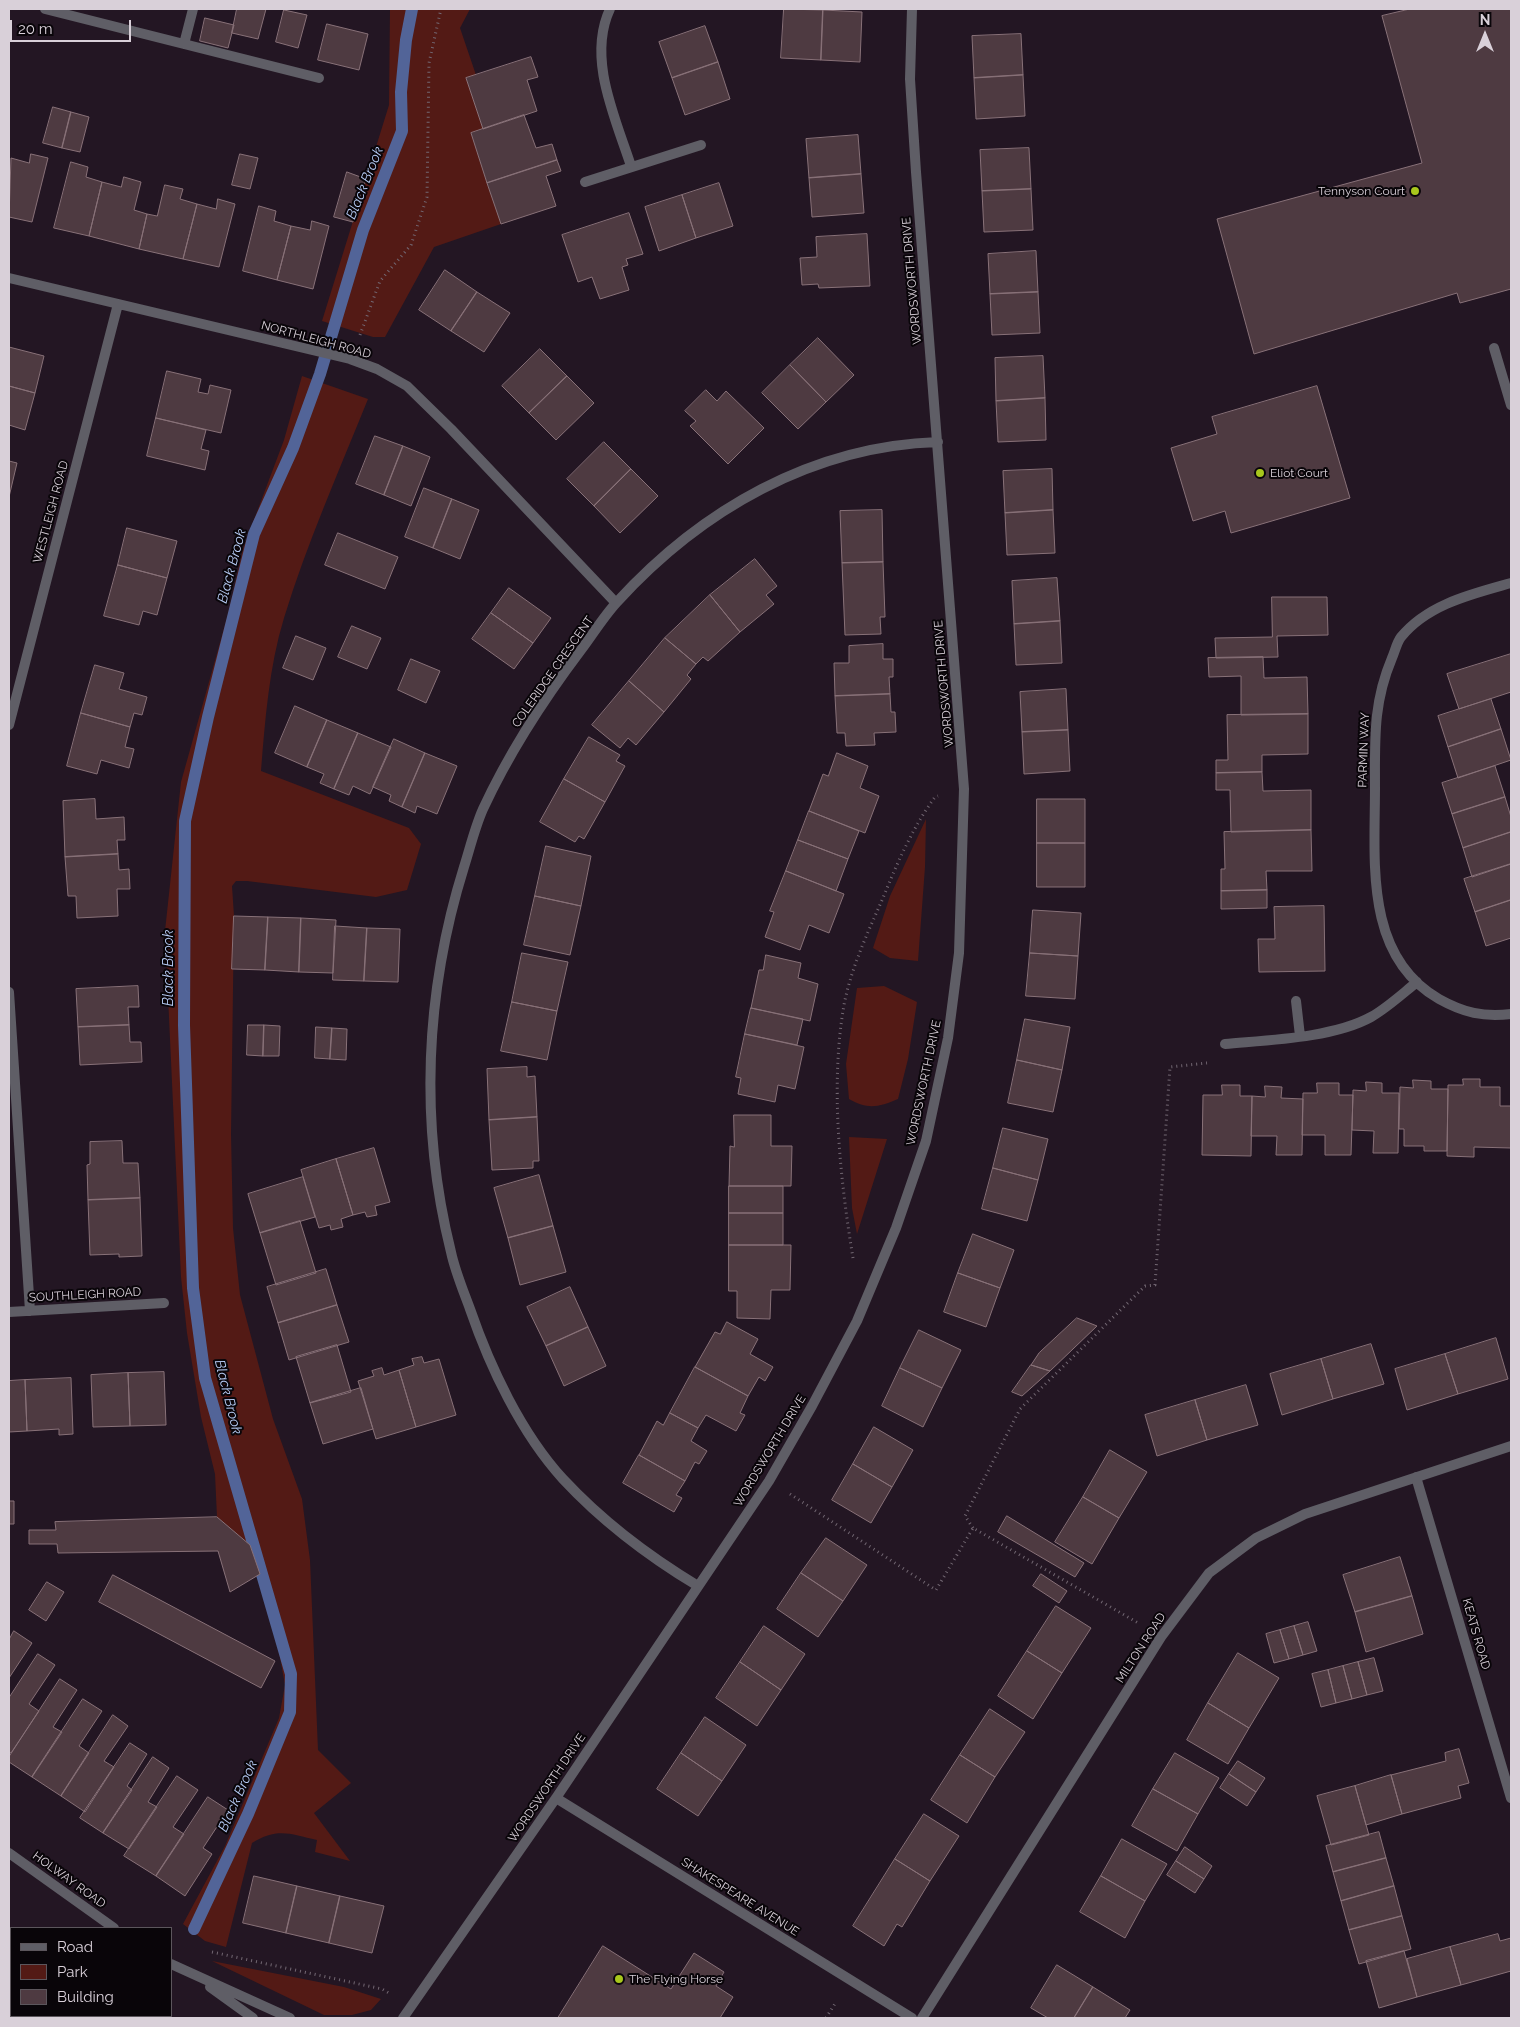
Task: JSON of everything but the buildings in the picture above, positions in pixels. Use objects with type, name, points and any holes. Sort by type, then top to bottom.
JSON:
[{"type":"street","points":[[45,9],[319,78]]},
{"type":"street","points":[[184,44],[193,9]]},
{"type":"street","points":[[610,9],[603,23],[601,61],[606,90],[631,166]]},
{"type":"street","name":"WORDSWORTH DRIVE","points":[[403,2018],[556,1798],[755,1503],[808,1415],[858,1321],[896,1228],[926,1141],[948,1038],[959,953],[964,789],[910,88],[912,9]]},
{"type":"street","points":[[585,182],[701,145]]},
{"type":"street","name":"NORTHLEIGH ROAD","points":[[9,278],[350,359],[377,369],[407,386],[451,429],[616,603]]},
{"type":"street","name":"WESTLEIGH ROAD","points":[[9,725],[118,304]]},
{"type":"street","points":[[1494,348],[1511,405]]},
{"type":"street","name":"COLERIDGE CRESCENT","points":[[698,1586],[654,1559],[612,1526],[562,1477],[530,1433],[504,1389],[481,1342],[451,1254],[436,1178],[429,1112],[430,1052],[438,976],[454,898],[482,811],[532,720],[616,603],[700,526],[750,493],[819,463],[872,450],[917,442],[938,442]]},
{"type":"street","name":"PARMIN WAY","points":[[1511,583],[1461,597],[1426,615],[1401,638],[1382,682],[1375,725],[1375,885],[1382,924],[1399,964],[1426,992],[1459,1011],[1494,1016],[1511,1014]]},
{"type":"street","points":[[1225,1044],[1300,1036],[1349,1027],[1372,1017],[1417,982]]},
{"type":"street","points":[[9,992],[30,1311]]},
{"type":"street","points":[[1296,1001],[1300,1036]]},
{"type":"street","name":"SOUTHLEIGH ROAD","points":[[9,1312],[164,1304]]},
{"type":"street","name":"MILTON ROAD","points":[[922,2018],[1161,1637],[1209,1574],[1256,1538],[1306,1514],[1511,1446]]},
{"type":"street","name":"KEATS ROAD","points":[[1416,1477],[1511,1798]]},
{"type":"street","name":"SHAKESPEARE AVENUE","points":[[556,1798],[912,2018]]},
{"type":"street","name":"HOLWAY ROAD","points":[[9,1853],[113,1927]]},
{"type":"street","points":[[172,1964],[290,2018]]},
{"type":"street","points":[[193,1975],[253,2018]]},
{"type":"path","points":[[350,359],[380,281],[411,245],[427,197],[429,63],[441,9]]},
{"type":"path","points":[[874,1281],[854,1259],[843,1195],[839,1053],[844,1004],[862,946],[894,869],[923,813],[935,796],[964,789]]},
{"type":"path","points":[[1161,1637],[973,1528],[965,1516],[1020,1409],[1145,1286],[1155,1285],[1170,1066],[1212,1062],[1225,1044]]},
{"type":"path","points":[[816,1511],[936,1590],[973,1528]]},
{"type":"path","points":[[193,1975],[204,1950],[382,1990],[411,2004]]},
{"type":"green space","points":[[390,9],[470,9],[460,28],[476,75],[483,129],[471,133],[501,224],[434,247],[385,337],[373,337],[322,321],[389,105]]},
{"type":"green space","points":[[302,376],[368,399],[313,535],[284,618],[271,675],[261,771],[409,828],[421,844],[407,890],[376,897],[247,881],[236,881],[232,886],[234,916],[231,1134],[233,1228],[240,1295],[273,1419],[302,1499],[310,1560],[318,1750],[351,1783],[314,1813],[350,1861],[315,1852],[317,1840],[292,1834],[277,1833],[252,1843],[226,1947],[205,1941],[183,1924],[225,1846],[279,1718],[285,1685],[277,1641],[260,1574],[250,1545],[217,1517],[215,1474],[201,1417],[187,1333],[181,1277],[165,931],[181,782],[228,614],[243,549],[284,440]]},
{"type":"green space","points":[[926,819],[925,867],[918,961],[890,958],[873,948],[890,896]]},
{"type":"green space","points":[[884,986],[917,1002],[908,1059],[898,1099],[885,1104],[868,1106],[849,1099],[846,1064],[857,988]]},
{"type":"green space","points":[[849,1137],[887,1139],[857,1234],[852,1208]]},
{"type":"green space","points":[[212,1961],[344,1987],[381,1999],[371,2010],[352,2015],[324,2015]]},
{"type":"waterway","name":"Black Brook","points":[[194,1929],[248,1814],[290,1712],[291,1674],[205,1378],[193,1288],[184,1025],[185,821],[208,717],[254,534],[293,448],[320,374],[363,230],[402,131],[401,92],[406,40],[412,9]]},
{"type":"place","name":"Tennyson Court","points":[[1415,191]]},
{"type":"place","name":"Eliot Court","points":[[1260,473]]},
{"type":"place","name":"The Flying Horse","points":[[619,1979]]}]
